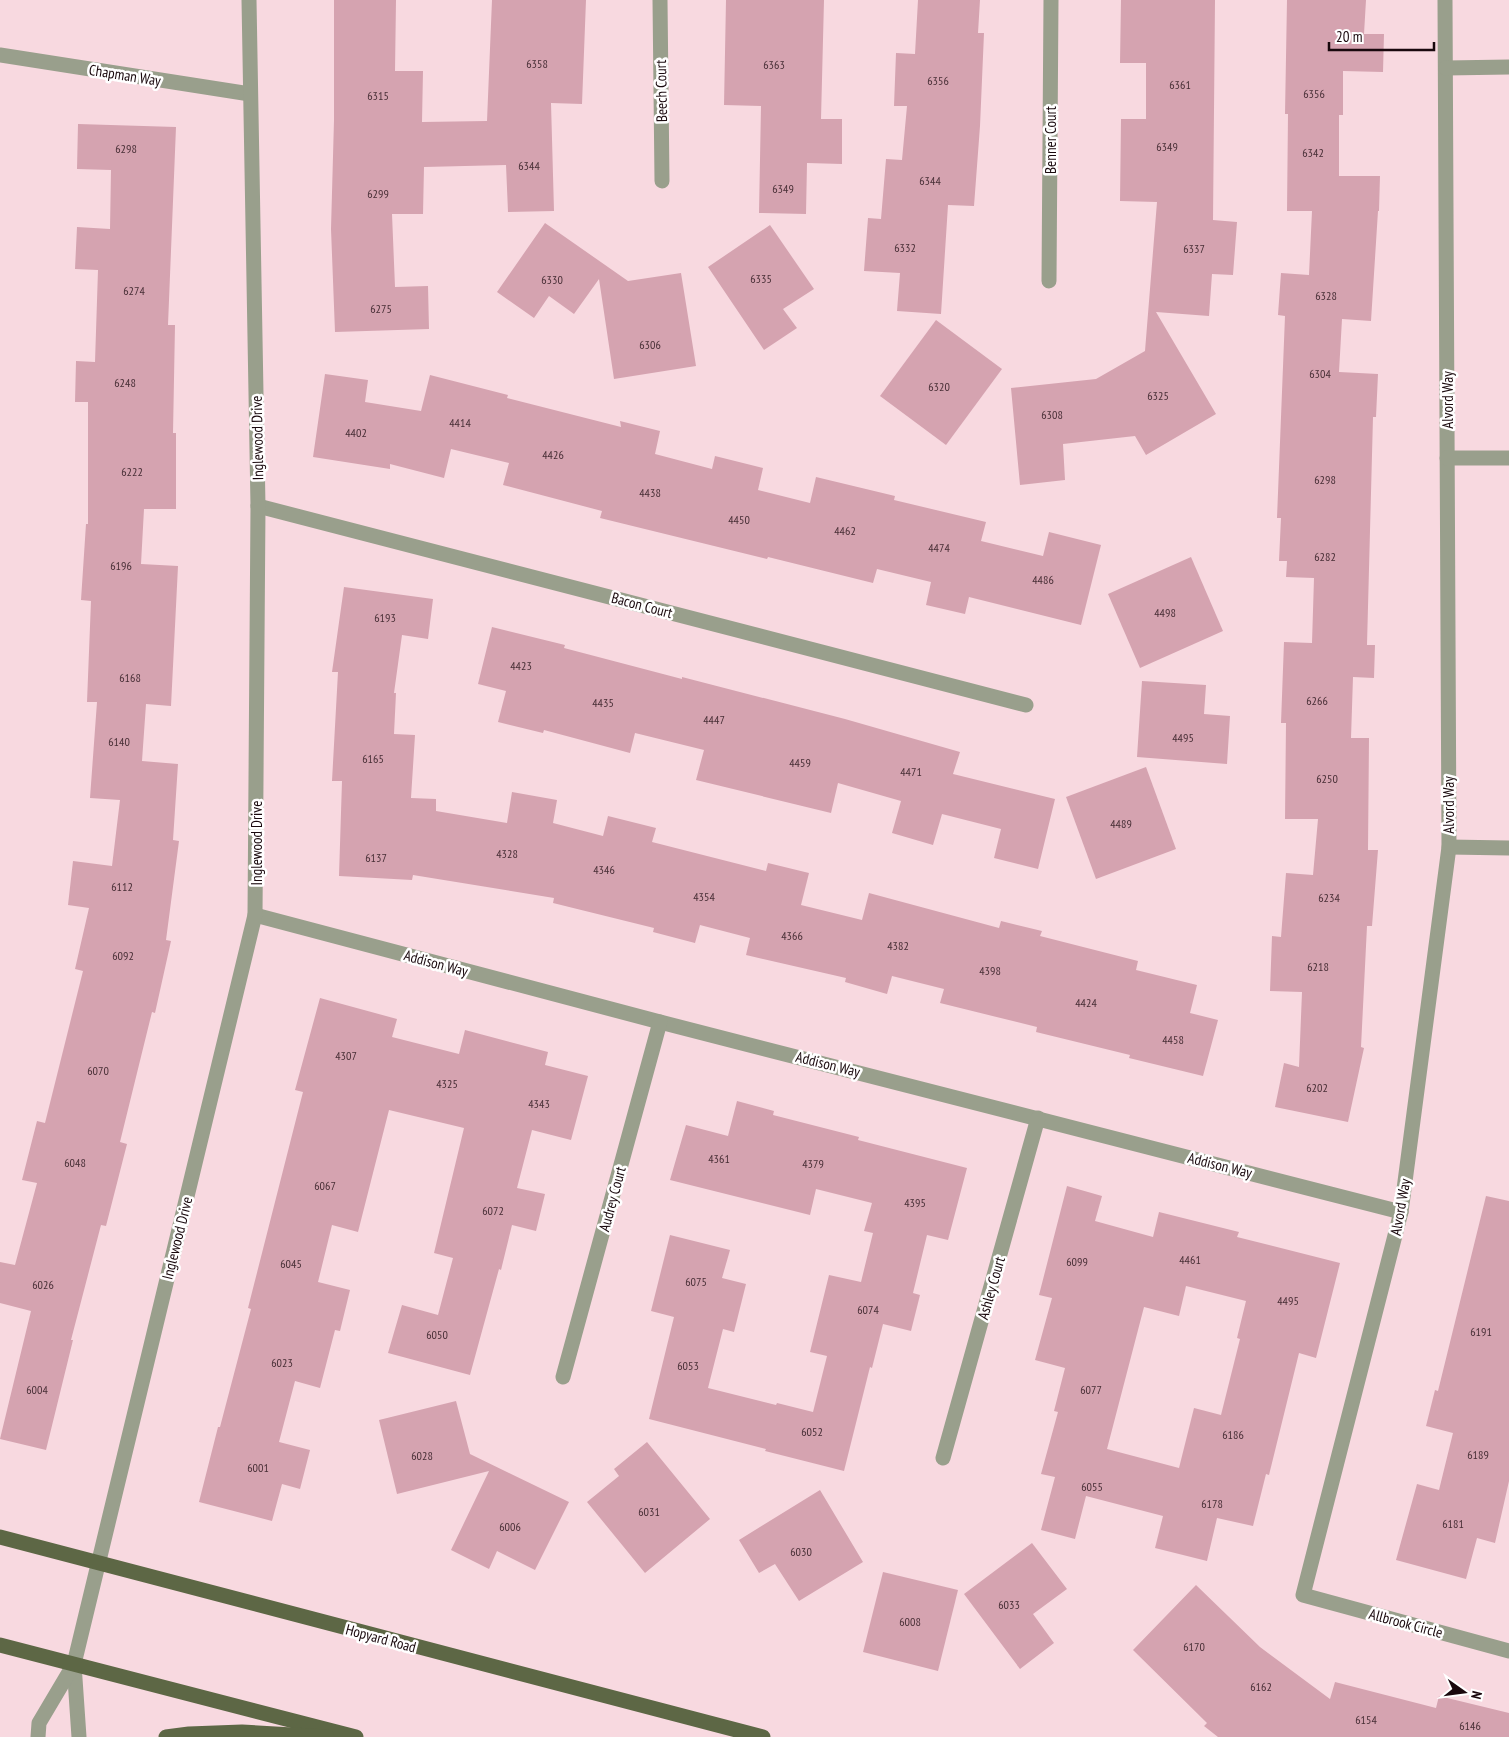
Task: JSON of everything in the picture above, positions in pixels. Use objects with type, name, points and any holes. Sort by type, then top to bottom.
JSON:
[{"type":"main road","name":"Hopyard Road","points":[[0,1538],[763,1737]]},
{"type":"main road","points":[[0,1645],[356,1737]]},
{"type":"main road","points":[[166,1737],[242,1732],[327,1737]]},
{"type":"street","name":"Inglewood Drive","points":[[38,1737],[39,1723],[74,1664],[255,915],[258,506],[249,0]]},
{"type":"street","name":"Beech Court","points":[[660,0],[662,181]]},
{"type":"street","name":"Benner Court","points":[[1049,281],[1051,0]]},
{"type":"street","name":"Alvord Way","points":[[1303,1595],[1401,1212],[1448,847],[1445,0]]},
{"type":"street","name":"Chapman Way","points":[[0,55],[250,94]]},
{"type":"street","points":[[1446,68],[1509,67]]},
{"type":"street","points":[[1447,458],[1509,458]]},
{"type":"street","name":"Bacon Court","points":[[258,506],[1026,705]]},
{"type":"street","points":[[1448,847],[1509,848]]},
{"type":"street","name":"Addison Way","points":[[255,915],[660,1022],[1401,1212]]},
{"type":"street","name":"Audrey Court","points":[[563,1377],[660,1022]]},
{"type":"street","name":"Ashley Court","points":[[943,1458],[1038,1118]]},
{"type":"street","name":"Allbrook Circle","points":[[1303,1595],[1509,1651]]},
{"type":"street","name":"Inglewood Drive","points":[[74,1664],[79,1737]]},
{"type":"building","points":[[334,0],[396,0],[395,71],[423,71],[422,122],[487,121],[492,0],[586,0],[582,104],[551,103],[554,211],[508,212],[506,165],[424,167],[423,214],[392,214],[395,287],[428,286],[429,329],[335,332],[331,229],[334,120]]},
{"type":"building","points":[[726,0],[824,0],[821,119],[842,119],[842,164],[807,163],[806,214],[759,213],[761,106],[724,105]]},
{"type":"building","points":[[918,0],[980,0],[978,33],[984,33],[974,206],[948,205],[941,314],[897,311],[900,273],[864,271],[868,218],[881,219],[886,159],[902,160],[907,106],[894,106],[896,53],[915,54]]},
{"type":"building","points":[[1121,0],[1215,0],[1213,220],[1237,222],[1233,275],[1212,274],[1209,316],[1156,312],[1216,414],[1146,455],[1135,436],[1063,444],[1065,480],[1020,485],[1011,388],[1096,379],[1145,351],[1157,202],[1120,201],[1121,119],[1146,119],[1146,63],[1120,63]]},
{"type":"building","points":[[1287,0],[1366,0],[1364,34],[1384,34],[1383,72],[1343,71],[1343,115],[1339,115],[1339,176],[1380,176],[1371,321],[1342,319],[1339,372],[1378,374],[1376,417],[1373,417],[1367,645],[1375,645],[1374,678],[1353,677],[1351,738],[1369,738],[1368,850],[1378,850],[1372,926],[1367,926],[1361,1047],[1364,1048],[1348,1122],[1275,1107],[1284,1063],[1299,1067],[1302,992],[1270,991],[1272,936],[1281,937],[1286,873],[1313,875],[1318,819],[1285,819],[1286,723],[1281,723],[1284,642],[1312,643],[1314,578],[1286,577],[1287,561],[1279,561],[1281,518],[1277,518],[1285,316],[1278,315],[1281,273],[1309,275],[1312,211],[1287,211],[1288,114],[1285,114]]},
{"type":"building","points":[[78,124],[176,127],[168,325],[175,325],[173,433],[176,433],[176,509],[144,509],[141,564],[178,566],[171,706],[146,704],[142,761],[178,764],[173,840],[179,841],[166,940],[171,941],[155,1013],[152,1012],[120,1142],[127,1144],[106,1226],[101,1225],[71,1340],[73,1340],[46,1450],[0,1439],[31,1311],[0,1303],[0,1262],[15,1265],[37,1183],[22,1180],[37,1121],[45,1123],[83,971],[75,969],[89,908],[68,905],[73,861],[112,866],[120,800],[90,798],[97,702],[87,702],[91,601],[81,600],[86,524],[88,524],[88,402],[75,402],[76,361],[95,362],[98,270],[75,269],[77,227],[110,229],[111,170],[77,169]]},
{"type":"building","points":[[545,223],[628,281],[681,273],[696,366],[614,379],[599,279],[574,314],[549,296],[534,318],[497,292]]},
{"type":"building","points":[[770,225],[814,289],[783,309],[797,328],[764,350],[708,267]]},
{"type":"building","points":[[936,320],[1002,369],[946,445],[880,396]]},
{"type":"building","points":[[325,374],[368,380],[365,402],[421,411],[430,375],[508,395],[507,398],[621,427],[620,421],[660,431],[655,454],[712,469],[715,456],[763,468],[758,490],[810,503],[816,477],[895,496],[894,500],[986,522],[981,541],[1043,556],[1049,532],[1101,545],[1081,625],[969,597],[965,614],[926,605],[931,582],[877,569],[873,583],[600,518],[602,511],[503,485],[509,463],[451,449],[444,478],[390,464],[390,469],[313,457]]},
{"type":"building","points":[[1191,557],[1223,631],[1140,668],[1108,594]]},
{"type":"building","points":[[344,587],[433,599],[428,639],[402,635],[394,693],[396,693],[394,734],[415,735],[411,798],[436,799],[436,811],[507,823],[512,792],[557,800],[553,823],[603,836],[608,816],[656,828],[652,842],[766,871],[768,863],[809,873],[801,905],[862,920],[869,893],[999,928],[1001,921],[1042,931],[1040,936],[1138,961],[1136,970],[1197,985],[1190,1013],[1218,1020],[1203,1076],[1129,1058],[1130,1055],[1036,1032],[1037,1027],[940,1003],[944,989],[892,976],[887,994],[845,982],[846,978],[746,955],[750,938],[700,925],[695,943],[653,932],[654,928],[553,903],[554,898],[413,875],[412,880],[339,876],[342,781],[332,781],[338,672],[332,672]]},
{"type":"building","points":[[492,627],[565,645],[564,648],[682,679],[682,677],[845,719],[960,752],[953,774],[1055,799],[1038,869],[994,858],[1001,829],[942,814],[933,845],[892,833],[901,801],[838,783],[831,813],[696,780],[704,750],[635,733],[630,753],[544,730],[543,733],[498,722],[506,691],[478,684]]},
{"type":"building","points":[[1142,681],[1206,685],[1204,714],[1230,716],[1227,764],[1137,757]]},
{"type":"building","points":[[1146,767],[1176,849],[1096,879],[1066,797]]},
{"type":"building","points":[[320,998],[397,1019],[392,1037],[459,1054],[465,1030],[548,1052],[545,1065],[588,1076],[571,1140],[532,1130],[517,1188],[545,1194],[536,1231],[512,1225],[501,1270],[499,1269],[470,1375],[388,1353],[402,1305],[438,1315],[453,1258],[434,1253],[464,1128],[389,1110],[358,1232],[332,1225],[318,1282],[350,1290],[340,1331],[335,1330],[320,1388],[295,1381],[279,1442],[310,1450],[300,1489],[282,1484],[272,1521],[199,1502],[251,1309],[248,1308],[303,1092],[295,1090]]},
{"type":"building","points":[[737,1101],[774,1111],[773,1115],[859,1137],[858,1140],[967,1168],[948,1240],[927,1235],[913,1293],[920,1295],[911,1331],[883,1324],[872,1368],[870,1367],[844,1471],[649,1419],[674,1317],[651,1311],[670,1235],[730,1250],[722,1278],[746,1284],[734,1332],[723,1329],[708,1388],[776,1405],[777,1403],[813,1412],[827,1356],[810,1352],[829,1275],[861,1282],[873,1233],[864,1231],[872,1203],[816,1189],[810,1215],[670,1180],[686,1125],[728,1136]]},
{"type":"building","points":[[1067,1186],[1102,1196],[1095,1221],[1153,1237],[1159,1212],[1239,1232],[1237,1237],[1340,1263],[1316,1358],[1299,1353],[1269,1475],[1266,1474],[1253,1526],[1217,1518],[1207,1561],[1155,1548],[1163,1516],[1086,1496],[1075,1539],[1041,1530],[1055,1477],[1041,1474],[1058,1412],[1054,1411],[1065,1368],[1035,1360],[1052,1298],[1039,1295]],"holes":[[[1186,1286],[1246,1301],[1237,1338],[1240,1339],[1221,1415],[1194,1408],[1179,1468],[1107,1449],[1144,1307],[1179,1316]]]},
{"type":"building","points":[[1486,1196],[1509,1201],[1509,1481],[1495,1543],[1477,1538],[1466,1579],[1396,1560],[1417,1484],[1439,1490],[1453,1433],[1426,1426],[1435,1390],[1438,1391]]},
{"type":"building","points":[[456,1401],[470,1454],[569,1502],[535,1570],[497,1551],[489,1569],[451,1550],[489,1471],[397,1494],[379,1420]]},
{"type":"building","points":[[647,1442],[710,1519],[645,1573],[587,1502],[619,1476],[614,1469]]},
{"type":"building","points":[[820,1490],[863,1562],[799,1601],[775,1564],[759,1573],[739,1540]]},
{"type":"building","points":[[1032,1543],[1067,1589],[1033,1614],[1054,1643],[1020,1669],[964,1594]]},
{"type":"building","points":[[883,1572],[958,1590],[938,1671],[863,1652]]},
{"type":"building","points":[[1196,1585],[1260,1647],[1330,1699],[1335,1682],[1436,1708],[1439,1696],[1509,1713],[1509,1737],[1218,1737],[1204,1726],[1207,1723],[1133,1650]]}]
